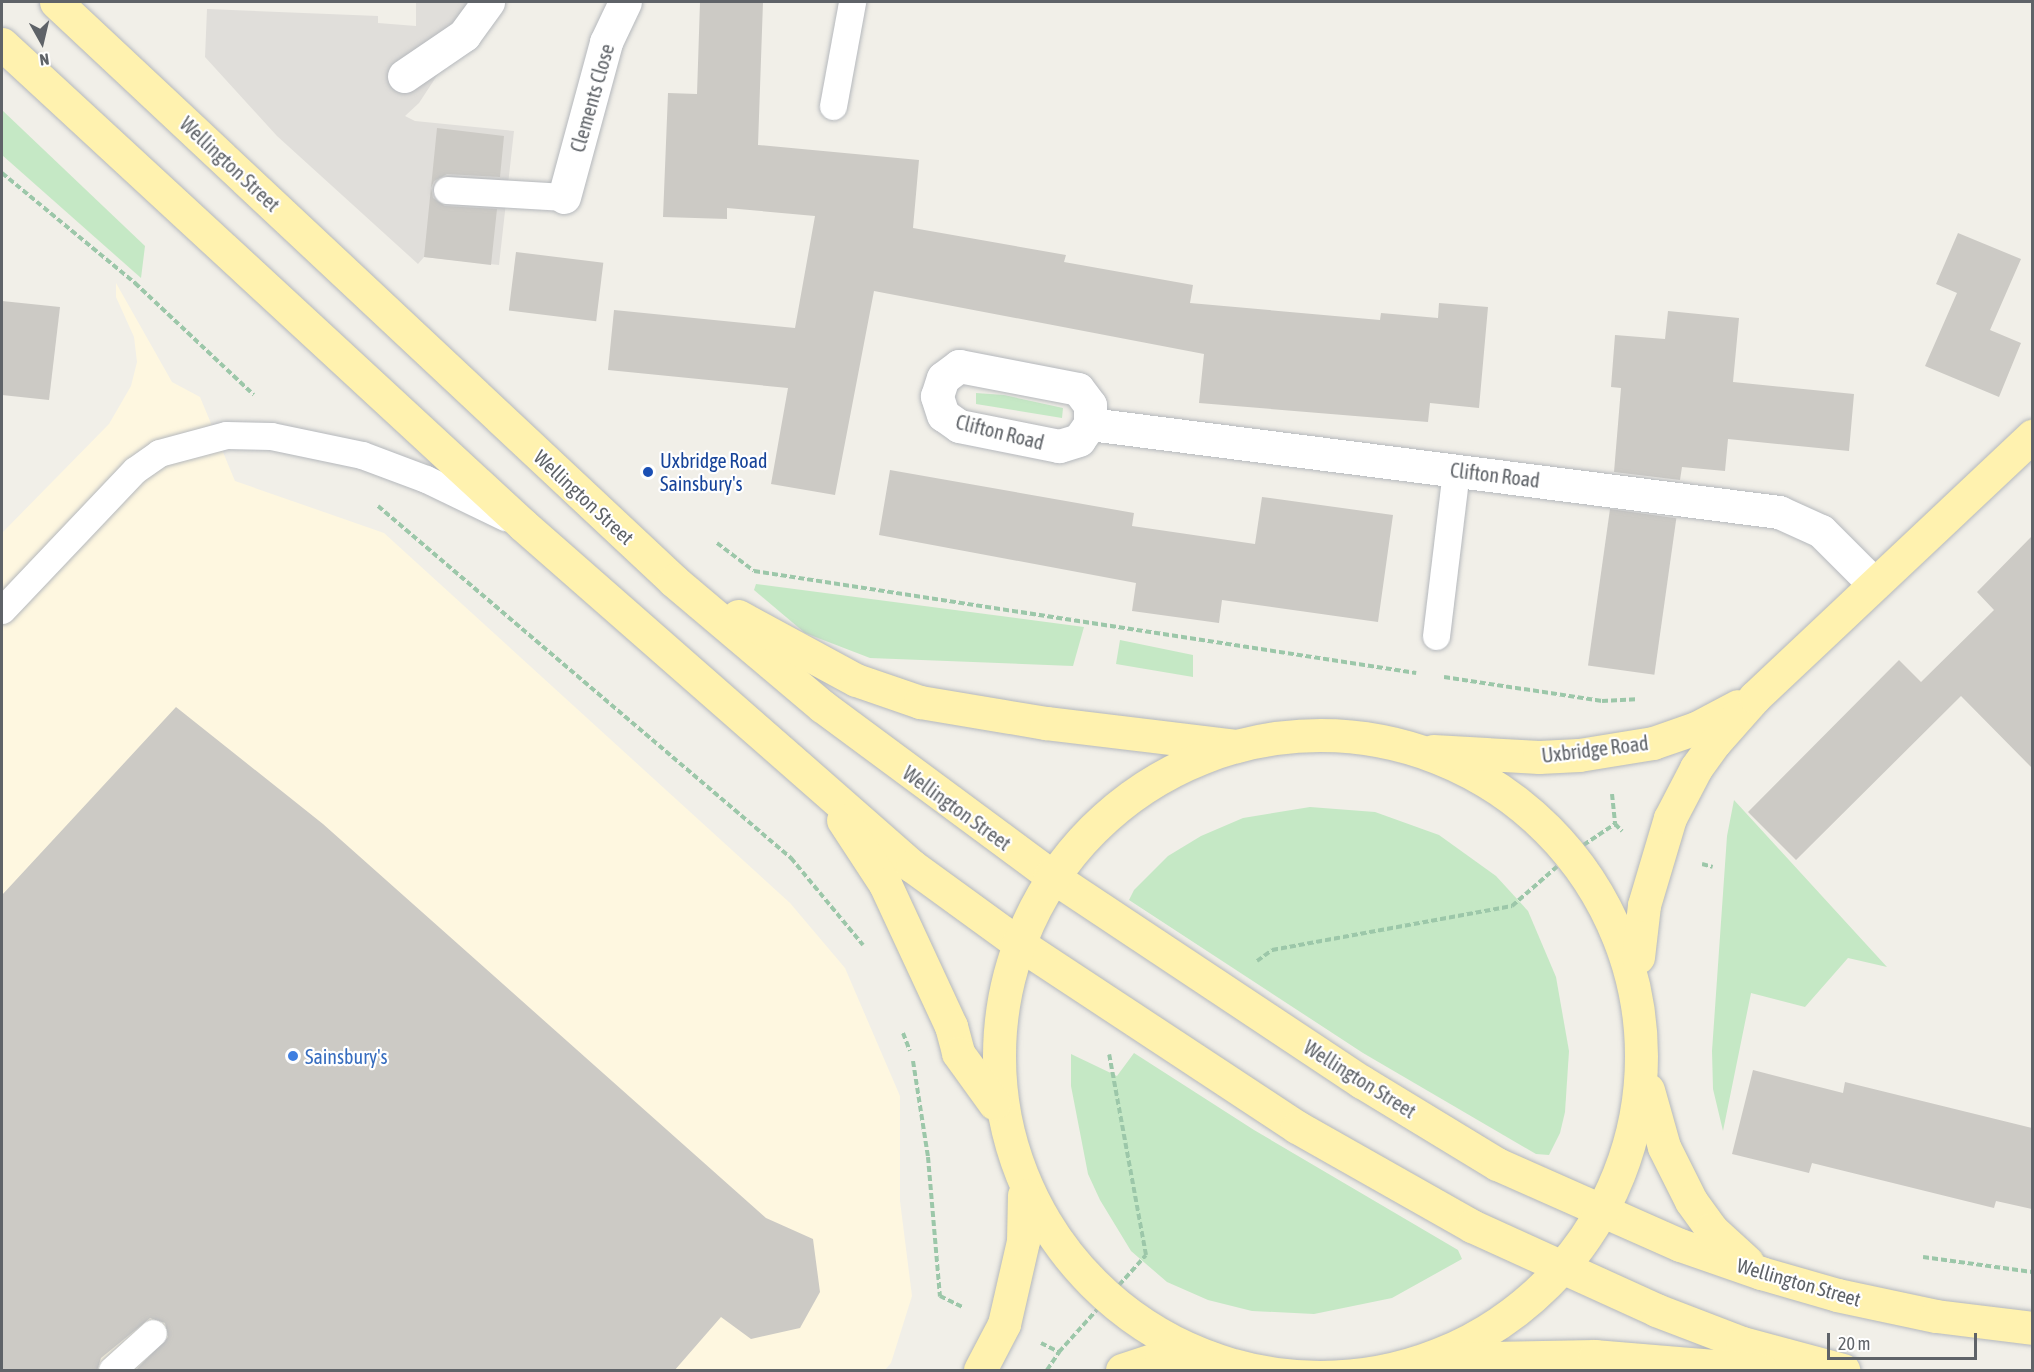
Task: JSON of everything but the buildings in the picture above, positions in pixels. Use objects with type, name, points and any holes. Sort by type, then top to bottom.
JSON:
[{"type":"main road","name":"Wellington Street","points":[[56,2],[674,581],[822,706],[1050,875],[1362,1082],[1497,1164],[1604,1213],[1761,1273],[1837,1295],[1936,1316],[2032,1328]]},
{"type":"main road","points":[[2,44],[523,525],[912,866],[1018,943],[1200,1065],[1379,1176],[1472,1227],[1564,1269],[1742,1343],[1843,1371]]},
{"type":"main road","name":"Uxbridge Road","points":[[1637,962],[1644,905],[1670,818],[1696,768],[1755,697],[2032,436]]},
{"type":"main road","points":[[674,581],[856,680],[921,702],[1046,723],[1214,744],[1280,748],[1353,746],[1433,763],[1477,779],[1516,798],[1548,822],[1576,850],[1606,893],[1637,962],[1643,1068],[1636,1132],[1604,1213],[1564,1269],[1504,1320],[1441,1347],[1390,1359]]},
{"type":"main road","name":"Uxbridge Road","points":[[1353,746],[1539,757],[1579,754],[1653,742],[1696,728],[1755,697]]},
{"type":"main road","points":[[1197,1353],[1155,1334],[1104,1302],[1082,1282],[1051,1241],[1024,1194],[1005,1148],[994,1103],[994,1032],[1018,943],[1050,875],[1078,838],[1109,808],[1149,783],[1188,767],[1280,748]]},
{"type":"main road","points":[[822,787],[885,884],[951,1026],[958,1053],[994,1103]]},
{"type":"main road","points":[[1643,1068],[1664,1148],[1686,1192],[1711,1229],[1761,1273]]},
{"type":"main road","points":[[980,1371],[1006,1315],[1023,1241],[1024,1194]]},
{"type":"main road","points":[[1122,1371],[1161,1357],[1197,1353],[1309,1369],[1390,1359],[1595,1356],[1760,1371]]},
{"type":"street","points":[[405,76],[464,35],[488,2]]},
{"type":"street","name":"Clements Close","points":[[564,197],[606,42],[625,2]]},
{"type":"street","name":"Clifton Road","points":[[1090,424],[1779,512],[1821,531],[1874,584]]},
{"type":"lane","points":[[832,106],[852,2]]},
{"type":"lane","points":[[447,190],[564,197]]},
{"type":"lane","points":[[2,610],[135,470],[159,453],[225,435],[271,436],[362,455],[426,479],[523,525]]},
{"type":"lane","points":[[1436,636],[1456,470]]},
{"type":"lane","points":[[112,1371],[153,1333]]},
{"type":"path","points":[[2,173],[135,283],[264,404]]},
{"type":"path","points":[[368,501],[791,858],[869,952]]},
{"type":"path","points":[[717,543],[754,571],[1428,675]]},
{"type":"path","points":[[1440,676],[1602,701],[1648,698]]},
{"type":"path","points":[[1254,963],[1272,950],[1512,906],[1576,850],[1615,824],[1611,785]]},
{"type":"path","points":[[901,1026],[912,1059],[928,1157],[940,1296]]},
{"type":"path","points":[[1047,1371],[1146,1255],[1108,1050]]},
{"type":"path","points":[[1923,1257],[2032,1272]]},
{"type":"shaded area","points":[[416,2],[492,2],[463,36],[419,103],[405,116],[415,121],[514,131],[499,265],[424,257],[418,264],[277,136],[205,57],[207,9],[378,16],[378,23],[416,26]]},
{"type":"shaded area","points":[[116,283],[172,382],[200,397],[235,481],[384,533],[790,903],[845,968],[900,1096],[900,1201],[912,1296],[891,1363],[885,1370],[2,1370],[2,533],[109,424],[131,386],[137,362],[134,337],[116,297]]},
{"type":"green space","points":[[2,110],[145,246],[141,278],[2,155]]},
{"type":"green space","points":[[976,393],[1004,395],[1063,408],[1062,418],[976,404]]},
{"type":"green space","points":[[756,584],[1084,627],[1073,666],[870,658],[805,633],[754,590]]},
{"type":"green space","points":[[1120,640],[1193,655],[1193,677],[1116,664]]},
{"type":"green space","points":[[1734,800],[1887,967],[1848,958],[1805,1007],[1751,993],[1723,1131],[1713,1089],[1712,1051],[1727,836]]},
{"type":"green space","points":[[1310,807],[1375,812],[1439,835],[1496,876],[1528,911],[1556,977],[1569,1051],[1565,1112],[1560,1133],[1549,1155],[1536,1154],[1363,1053],[1129,900],[1134,890],[1168,856],[1201,836],[1243,818]]},
{"type":"green space","points":[[1134,1053],[1254,1130],[1458,1250],[1462,1259],[1392,1298],[1314,1314],[1252,1311],[1208,1300],[1167,1282],[1131,1251],[1100,1200],[1088,1174],[1071,1086],[1071,1054],[1117,1076]]},
{"type":"place","name":"Uxbridge Road Sainsbury's","points":[[648,472]]},
{"type":"place","name":"Sainsbury's","points":[[293,1056]]}]
